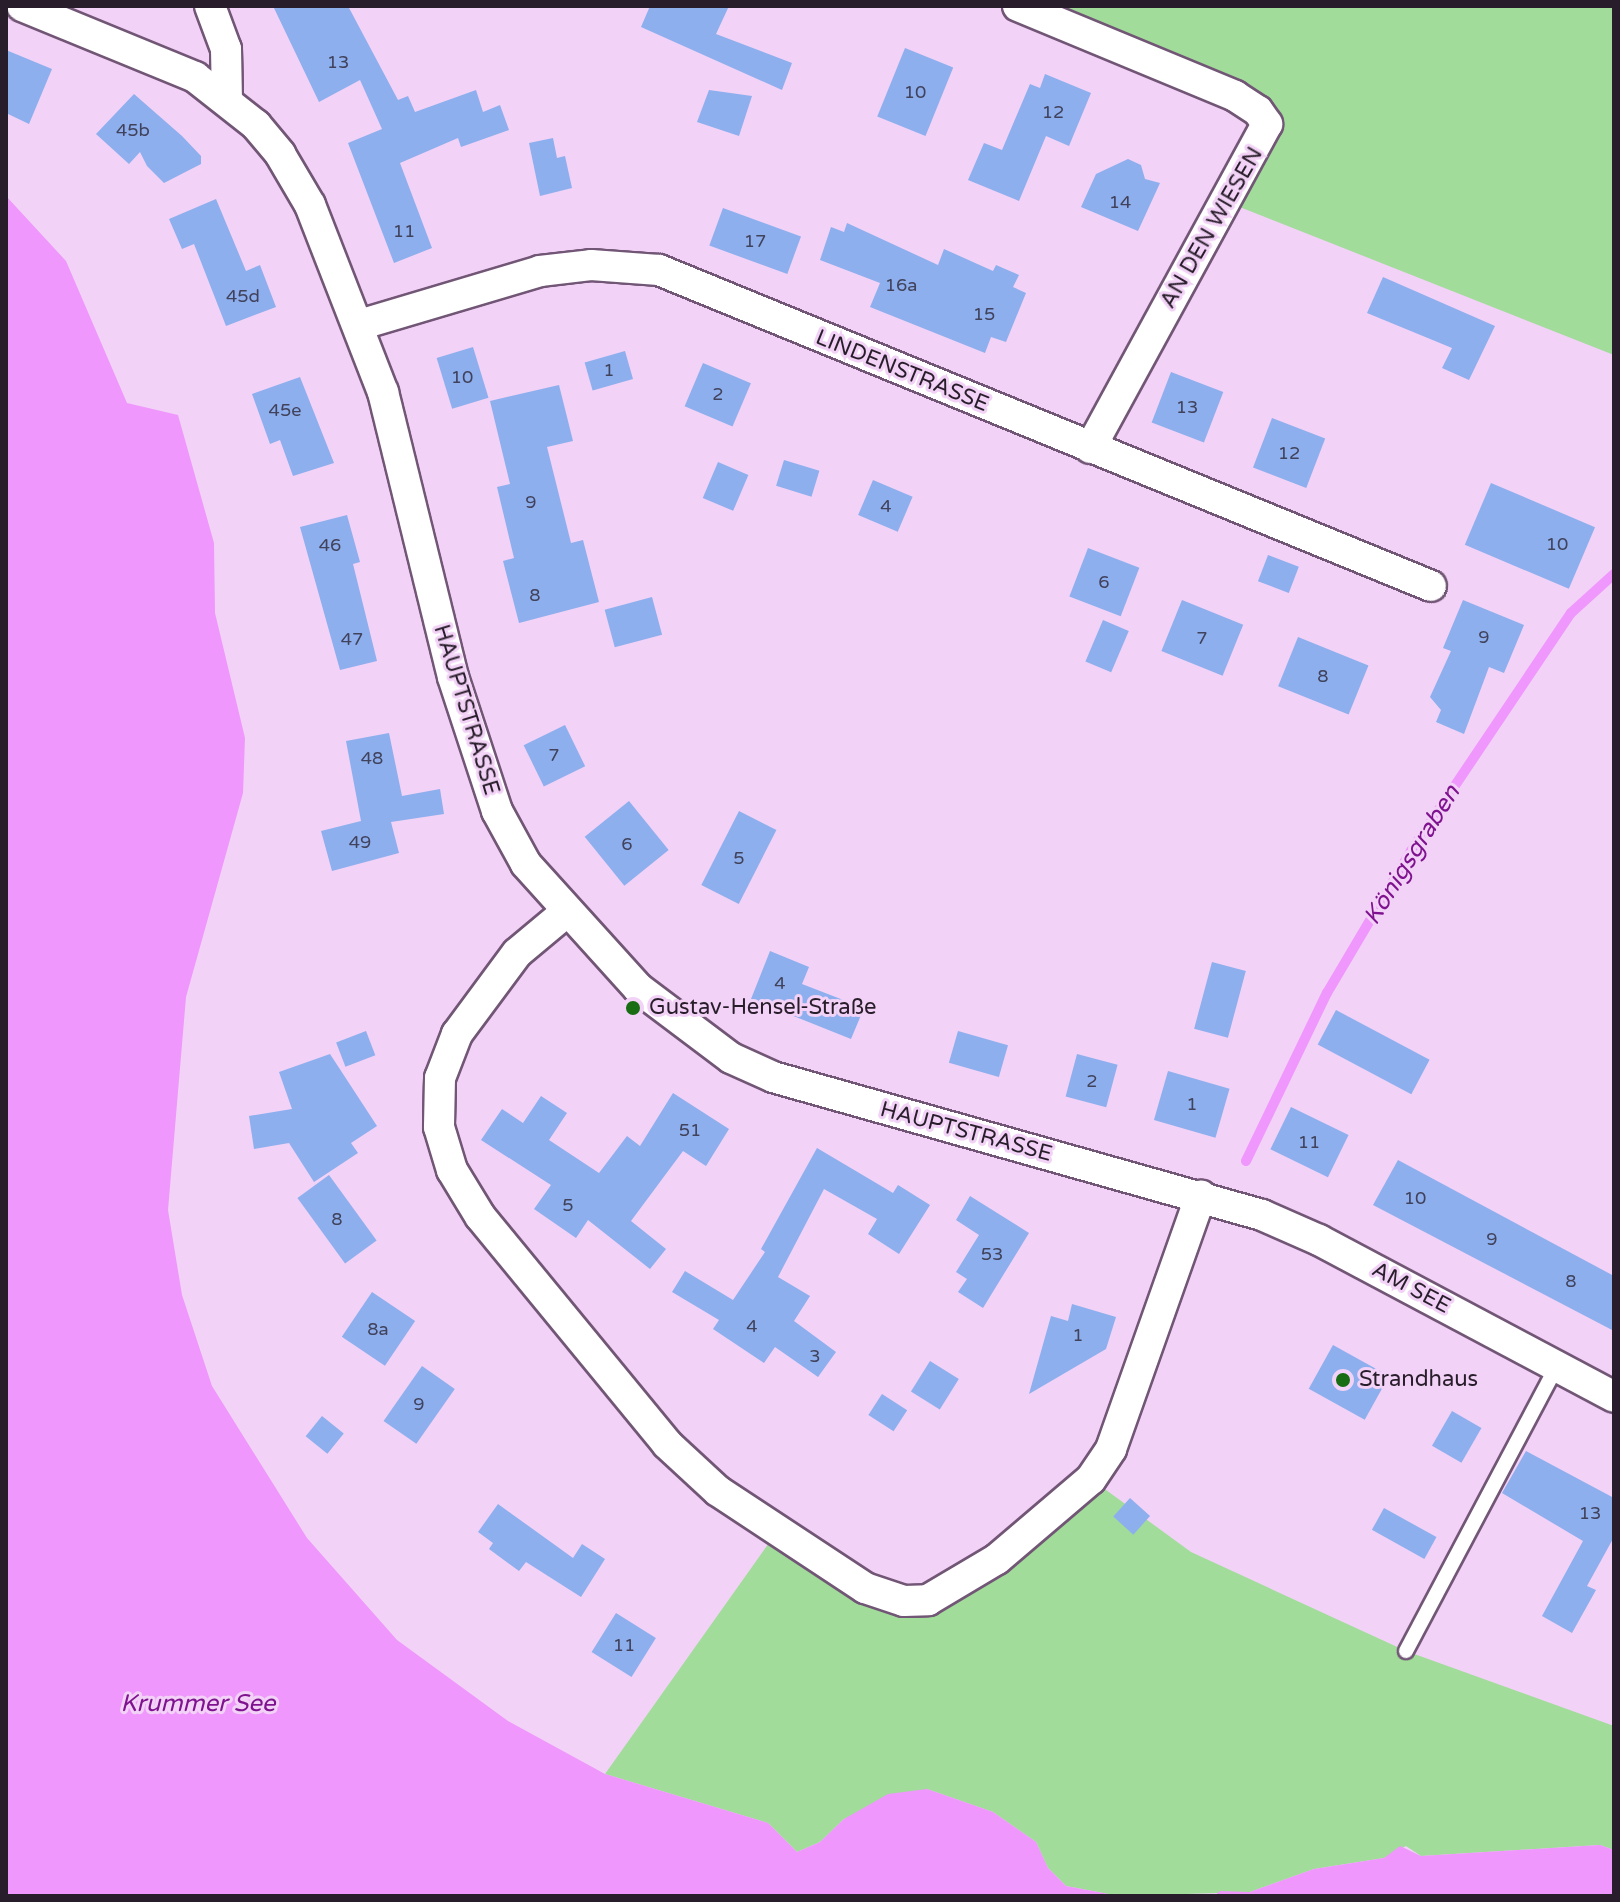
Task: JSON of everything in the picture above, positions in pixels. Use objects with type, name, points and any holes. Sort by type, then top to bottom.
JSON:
[{"type":"street","name":"HAUPTSTRASSE","points":[[22,6],[195,77],[227,99],[280,154],[310,205],[383,392],[453,677],[486,783],[526,864],[565,913],[638,988],[690,1031],[773,1077],[1201,1195]]},
{"type":"street","points":[[210,6],[226,49],[227,99]]},
{"type":"street","name":"AN DEN WIESEN","points":[[1018,6],[1235,96],[1258,111],[1267,124],[1090,448]]},
{"type":"street","name":"LINDENSTRASSE","points":[[359,325],[540,271],[591,265],[659,270],[1431,586]]},
{"type":"street","points":[[565,913],[517,953],[483,992],[457,1034],[440,1078],[439,1127],[452,1170],[490,1228],[667,1444],[718,1491],[865,1588],[904,1601],[928,1600],[997,1559],[1091,1479],[1111,1449],[1201,1195]]},
{"type":"street","name":"AM SEE","points":[[1201,1195],[1319,1240],[1614,1397]]},
{"type":"lane","points":[[1406,1651],[1557,1366]]},
{"type":"green space","points":[[1018,6],[1614,6],[1614,355],[1232,204],[1280,117]]},
{"type":"green space","points":[[1091,1479],[1191,1552],[1406,1651],[1614,1726],[1614,1850],[1600,1845],[1421,1856],[1406,1846],[1384,1858],[1314,1869],[1250,1892],[1119,1896],[1066,1886],[1048,1868],[1036,1842],[993,1812],[927,1789],[844,1819],[820,1842],[797,1852],[768,1823],[605,1774],[776,1533],[928,1600]]},
{"type":"water","name":"Krummer See","points":[[6,196],[66,261],[127,403],[178,415],[214,543],[215,613],[245,738],[243,793],[186,997],[168,1210],[182,1295],[212,1386],[307,1538],[397,1640],[508,1721],[605,1774],[768,1823],[797,1852],[820,1842],[844,1819],[888,1794],[927,1789],[993,1812],[1036,1842],[1048,1868],[1066,1886],[1119,1896],[6,1896]]},
{"type":"water","points":[[1600,1845],[1614,1850],[1614,1896],[1214,1896],[1220,1891],[1250,1892],[1314,1869],[1384,1858],[1400,1846],[1421,1856]]},
{"type":"building","points":[[273,6],[348,6],[398,100],[408,96],[415,112],[476,90],[483,112],[500,105],[509,130],[461,147],[458,138],[400,163],[432,248],[394,263],[348,143],[382,129],[360,80],[319,102]]},
{"type":"building","points":[[650,6],[729,6],[716,34],[792,63],[782,90],[641,27]]},
{"type":"building","points":[[905,48],[953,67],[925,136],[877,117]]},
{"type":"building","points":[[6,50],[52,69],[29,124],[6,113]]},
{"type":"building","points":[[1045,74],[1091,93],[1069,146],[1046,136],[1019,201],[968,180],[984,143],[1002,150],[1030,84],[1040,88]]},
{"type":"building","points":[[709,90],[752,96],[739,136],[697,122]]},
{"type":"building","points":[[134,94],[182,136],[201,156],[201,164],[164,183],[147,166],[140,152],[129,164],[96,134]]},
{"type":"building","points":[[553,138],[557,158],[565,156],[572,188],[540,196],[529,143]]},
{"type":"building","points":[[1128,159],[1141,165],[1145,179],[1160,183],[1138,231],[1081,207],[1096,174]]},
{"type":"building","points":[[216,199],[246,271],[260,265],[276,307],[226,326],[194,244],[182,249],[169,219]]},
{"type":"building","points":[[723,208],[801,236],[787,274],[709,246]]},
{"type":"building","points":[[847,223],[938,265],[944,249],[993,271],[996,265],[1019,275],[1013,287],[1026,293],[1006,342],[991,337],[985,353],[870,307],[880,283],[820,260],[831,227],[844,232]]},
{"type":"building","points":[[1383,277],[1495,326],[1469,380],[1442,368],[1452,348],[1367,313]]},
{"type":"building","points":[[473,347],[488,398],[452,409],[437,358]]},
{"type":"building","points":[[625,351],[633,379],[593,390],[585,363]]},
{"type":"building","points":[[703,363],[751,383],[733,427],[685,406]]},
{"type":"building","points":[[1171,372],[1223,392],[1204,442],[1152,422]]},
{"type":"building","points":[[300,377],[334,463],[293,476],[280,440],[270,444],[252,394]]},
{"type":"building","points":[[559,385],[573,441],[547,447],[571,543],[583,540],[599,602],[519,623],[503,561],[514,558],[497,487],[510,484],[490,401]]},
{"type":"building","points":[[1272,418],[1325,438],[1306,488],[1253,467]]},
{"type":"building","points":[[784,460],[819,471],[811,497],[776,486]]},
{"type":"building","points":[[718,462],[748,475],[733,511],[703,498]]},
{"type":"building","points":[[873,480],[913,497],[898,532],[858,515]]},
{"type":"building","points":[[1491,483],[1595,527],[1569,589],[1465,545]]},
{"type":"building","points":[[347,515],[360,562],[353,564],[377,661],[340,670],[300,527]]},
{"type":"building","points":[[1088,548],[1139,568],[1121,616],[1069,597]]},
{"type":"building","points":[[1268,555],[1299,567],[1289,593],[1258,581]]},
{"type":"building","points":[[652,597],[662,635],[615,647],[605,610]]},
{"type":"building","points":[[1182,600],[1243,625],[1223,676],[1161,651]]},
{"type":"building","points":[[1463,600],[1524,625],[1504,673],[1489,667],[1464,734],[1436,722],[1441,710],[1430,697],[1451,651],[1443,648]]},
{"type":"building","points":[[1103,620],[1129,631],[1111,672],[1085,661]]},
{"type":"building","points":[[1298,637],[1368,665],[1349,715],[1278,686]]},
{"type":"building","points":[[565,725],[585,766],[544,787],[524,745]]},
{"type":"building","points":[[389,733],[402,796],[440,789],[444,814],[391,822],[399,853],[332,871],[321,831],[361,821],[346,741]]},
{"type":"building","points":[[629,801],[669,850],[624,886],[585,837]]},
{"type":"building","points":[[739,811],[776,830],[739,904],[701,885]]},
{"type":"building","points":[[770,951],[809,967],[802,984],[864,1008],[851,1039],[751,999]]},
{"type":"building","points":[[1212,962],[1246,971],[1228,1038],[1194,1029]]},
{"type":"building","points":[[1336,1010],[1430,1060],[1411,1094],[1318,1044]]},
{"type":"building","points":[[366,1031],[375,1055],[345,1067],[336,1042]]},
{"type":"building","points":[[958,1031],[1008,1045],[999,1077],[949,1063]]},
{"type":"building","points":[[330,1054],[377,1126],[351,1143],[358,1153],[314,1182],[289,1143],[254,1149],[249,1116],[292,1109],[279,1072]]},
{"type":"building","points":[[1077,1054],[1118,1065],[1106,1107],[1066,1097]]},
{"type":"building","points":[[1168,1071],[1230,1089],[1215,1138],[1154,1120]]},
{"type":"building","points":[[673,1093],[729,1129],[706,1166],[683,1151],[631,1221],[666,1249],[650,1269],[588,1220],[576,1238],[534,1209],[551,1185],[481,1140],[502,1109],[523,1123],[541,1096],[567,1113],[549,1140],[599,1173],[627,1136],[640,1146]]},
{"type":"building","points":[[1291,1107],[1349,1135],[1328,1177],[1270,1149]]},
{"type":"building","points":[[817,1148],[893,1193],[898,1185],[930,1205],[899,1254],[868,1234],[877,1219],[824,1189],[778,1277],[810,1296],[794,1321],[836,1352],[818,1377],[775,1347],[764,1363],[713,1329],[719,1320],[672,1292],[685,1271],[733,1300],[765,1252],[761,1249]]},
{"type":"building","points":[[1398,1160],[1614,1276],[1614,1331],[1373,1205]]},
{"type":"building","points":[[329,1175],[377,1241],[345,1263],[297,1198]]},
{"type":"building","points":[[970,1196],[1029,1233],[983,1308],[958,1292],[967,1279],[956,1272],[979,1235],[956,1220]]},
{"type":"building","points":[[372,1292],[415,1321],[385,1366],[342,1337]]},
{"type":"building","points":[[1072,1304],[1116,1317],[1106,1349],[1029,1394],[1051,1316],[1068,1321]]},
{"type":"building","points":[[1333,1345],[1389,1376],[1365,1420],[1309,1389]]},
{"type":"building","points":[[930,1361],[959,1379],[940,1410],[911,1392]]},
{"type":"building","points":[[422,1366],[455,1389],[416,1444],[384,1421]]},
{"type":"building","points":[[882,1394],[907,1410],[894,1431],[868,1415]]},
{"type":"building","points":[[1452,1411],[1481,1428],[1461,1463],[1432,1446]]},
{"type":"building","points":[[322,1416],[344,1434],[327,1454],[306,1436]]},
{"type":"building","points":[[1526,1451],[1614,1498],[1614,1537],[1587,1586],[1596,1590],[1572,1633],[1542,1616],[1583,1541],[1502,1493]]},
{"type":"building","points":[[1130,1498],[1150,1516],[1133,1535],[1113,1517]]},
{"type":"building","points":[[498,1504],[573,1558],[582,1544],[605,1559],[581,1597],[526,1562],[519,1571],[489,1549],[493,1543],[478,1532]]},
{"type":"building","points":[[1384,1508],[1436,1537],[1424,1559],[1372,1530]]},
{"type":"building","points":[[616,1613],[656,1638],[631,1677],[592,1652]]},
{"type":"waterway","name":"Königsgraben","points":[[1246,1161],[1327,993],[1411,851],[1571,613],[1614,574]]},
{"type":"place","name":"Gustav-Hensel-Straße","points":[[633,1008]]},
{"type":"place","name":"Strandhaus","points":[[1343,1380]]}]
